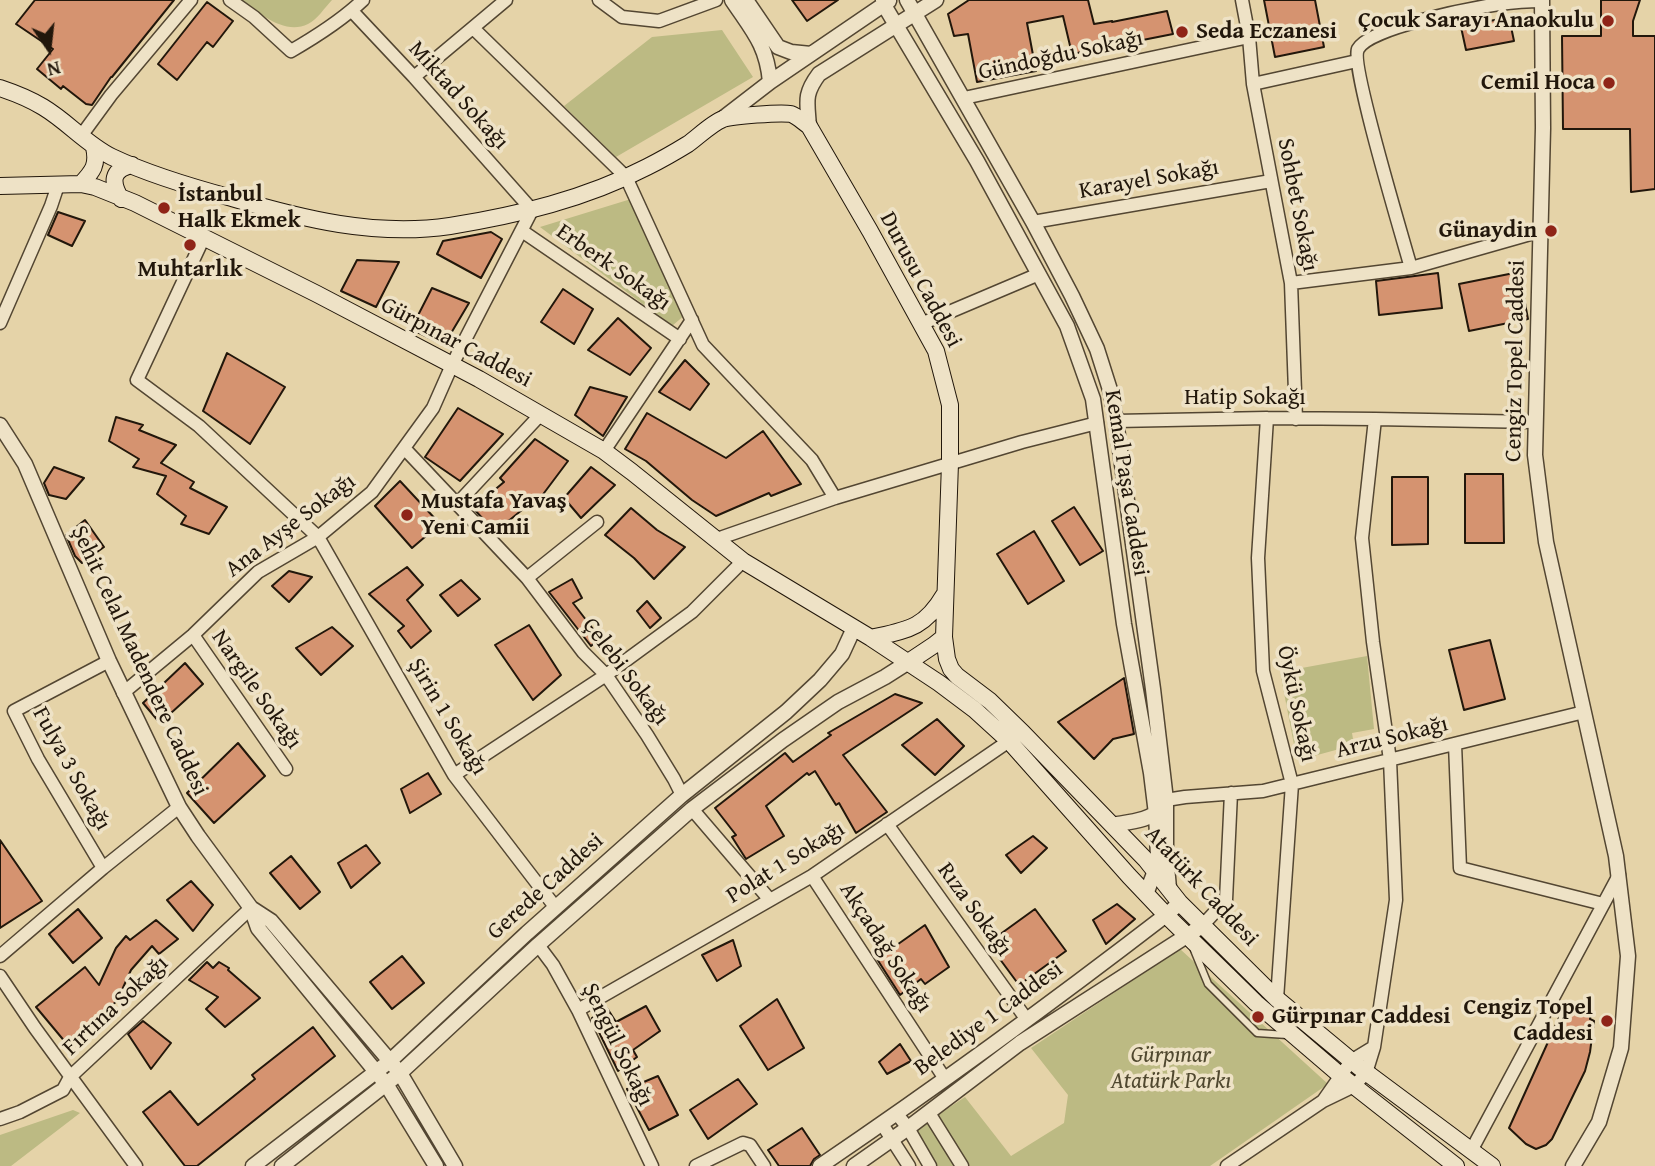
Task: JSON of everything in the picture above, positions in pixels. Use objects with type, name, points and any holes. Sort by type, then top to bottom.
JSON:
[{"type":"main road","points":[[0,88],[44,108],[94,147],[165,179],[291,215],[349,227],[392,230],[430,229],[480,221],[532,210],[580,195],[648,167],[688,144],[722,119],[779,113],[793,114],[809,125]]},
{"type":"main road","name":"Durusu Caddesi","points":[[809,125],[936,351],[950,405],[944,593]]},
{"type":"main road","points":[[80,184],[91,174],[96,158],[94,147]]},
{"type":"main road","points":[[121,198],[114,184],[115,177],[121,168],[132,165]]},
{"type":"main road","name":"Gürpınar Caddesi","points":[[0,186],[80,184],[95,187],[135,203],[317,293],[604,451],[743,561],[854,628]]},
{"type":"main road","points":[[871,638],[901,632],[915,625],[930,615],[944,593]]},
{"type":"main road","name":"Atatürk Caddesi","points":[[944,593],[944,650],[951,669],[957,676],[1014,725],[1112,825],[1202,926],[1278,999],[1366,1073],[1492,1166]]},
{"type":"main road","name":"Atatürk Caddesi","points":[[854,628],[939,683],[975,710],[1009,741],[1166,915],[1256,1003],[1340,1075],[1456,1166]]},
{"type":"main road","points":[[907,663],[944,637]]},
{"type":"street","points":[[81,136],[111,95],[191,0]]},
{"type":"street","points":[[230,0],[254,17],[291,51],[326,31],[363,0]]},
{"type":"street","points":[[414,77],[506,0]]},
{"type":"street","points":[[599,0],[622,17],[659,21],[716,0]]},
{"type":"street","points":[[732,0],[762,45],[770,82]]},
{"type":"street","points":[[746,0],[778,47],[791,52],[811,54]]},
{"type":"street","name":"Kemal Paşa Caddesi","points":[[907,0],[1072,296],[1097,349],[1111,393],[1166,800],[1169,888]]},
{"type":"street","points":[[809,125],[807,95],[819,74],[936,0]]},
{"type":"street","name":"Sohbet Sokağı","points":[[1242,0],[1249,37],[1253,84],[1291,283],[1296,419]]},
{"type":"street","points":[[1411,268],[1364,97],[1357,61],[1359,48],[1365,41],[1390,29],[1497,4],[1542,0]]},
{"type":"street","name":"Cengiz Topel Caddesi","points":[[1542,0],[1544,128],[1535,455],[1546,542],[1616,856],[1628,956],[1621,1048],[1599,1122],[1573,1166]]},
{"type":"street","points":[[722,119],[770,82],[886,2]]},
{"type":"street","name":"Kemal Paşa Caddesi","points":[[886,2],[1067,326],[1093,400],[1124,624],[1157,814],[1158,857],[1146,894]]},
{"type":"street","name":"Miktad Sokağı","points":[[352,11],[532,210]]},
{"type":"street","points":[[473,28],[626,177],[703,345],[812,460],[835,498]]},
{"type":"street","name":"Gündoğdu Sokağı","points":[[964,98],[1249,37]]},
{"type":"street","points":[[1253,84],[1357,61]]},
{"type":"street","name":"Karayel Sokağı","points":[[1033,222],[1271,181]]},
{"type":"street","points":[[0,323],[58,185]]},
{"type":"street","name":"Ana Ayşe Sokağı","points":[[123,693],[192,635],[258,572],[318,537],[372,492],[433,408],[452,365],[532,210]]},
{"type":"street","name":"Erberk Sokağı","points":[[522,231],[680,339]]},
{"type":"street","points":[[1291,283],[1411,268],[1541,231]]},
{"type":"street","name":"Şirin 1 Sokağı","points":[[204,237],[137,380],[199,426],[318,537],[454,775],[556,908]]},
{"type":"street","points":[[921,324],[1039,274]]},
{"type":"street","points":[[604,451],[692,320]]},
{"type":"street","points":[[457,504],[541,414]]},
{"type":"street","name":"Hatip Sokağı","points":[[1116,421],[1267,418],[1535,422]]},
{"type":"street","name":"Öykü Sokağı","points":[[1267,418],[1258,558],[1263,671],[1292,784],[1278,999]]},
{"type":"street","points":[[1227,1166],[1323,1101],[1354,1086],[1366,1073],[1374,1047],[1396,900],[1390,760],[1373,642],[1362,538],[1375,419]]},
{"type":"street","points":[[717,539],[835,498],[950,463],[1097,423],[1116,421]]},
{"type":"street","name":"Şehit Celal Madendere Caddesi","points":[[0,425],[25,464],[108,661],[179,807],[251,908],[258,928],[386,1084],[436,1166]]},
{"type":"street","name":"Çelebi Sokağı","points":[[404,448],[527,578],[583,652],[606,675],[647,735],[682,795]]},
{"type":"street","points":[[527,578],[597,522]]},
{"type":"street","points":[[454,775],[606,675],[692,612],[743,561]]},
{"type":"street","name":"Gerede Caddesi","points":[[258,1165],[390,1061],[527,933],[682,795],[786,712],[820,680],[842,654],[854,628]]},
{"type":"street","name":"Nargile Sokağı","points":[[192,635],[286,769]]},
{"type":"street","name":"Fulya 3 Sokağı","points":[[103,868],[37,759],[14,711],[108,661]]},
{"type":"street","name":"Gerede Caddesi","points":[[282,1166],[400,1073],[538,945],[692,809],[838,702],[907,663]]},
{"type":"street","name":"Arzu Sokağı","points":[[1166,800],[1263,791],[1584,712]]},
{"type":"street","name":"Polat 1 Sokağı","points":[[578,1010],[812,876],[1009,741]]},
{"type":"street","points":[[1455,744],[1460,869],[1603,904]]},
{"type":"street","points":[[1202,926],[1226,900],[1231,793]]},
{"type":"street","points":[[682,795],[770,900]]},
{"type":"street","points":[[1112,825],[1157,814],[1166,800]]},
{"type":"street","points":[[0,956],[179,807]]},
{"type":"street","name":"Rıza Sokağı","points":[[887,824],[1027,1020]]},
{"type":"street","points":[[1472,1151],[1619,875]]},
{"type":"street","name":"Akçadağ Sokağı","points":[[812,876],[945,1079]]},
{"type":"street","name":"Belediye 1 Caddesi","points":[[820,1166],[1027,1020],[1180,903]]},
{"type":"street","name":"Şehit Celal Madendere Caddesi","points":[[251,908],[271,921],[400,1073],[455,1166]]},
{"type":"street","name":"Fırtına Sokağı","points":[[0,1119],[20,1112],[62,1090],[70,1077],[251,908]]},
{"type":"street","name":"Belediye 1 Caddesi","points":[[854,1166],[1020,1043],[1202,926]]},
{"type":"street","points":[[527,933],[538,945]]},
{"type":"street","name":"Şengül Sokağı","points":[[538,945],[553,965],[578,1010],[652,1166]]},
{"type":"street","points":[[0,976],[34,1028],[136,1166]]},
{"type":"street","points":[[1323,1101],[1351,1061],[1374,1047]]},
{"type":"street","points":[[929,1113],[962,1166]]},
{"type":"street","points":[[897,1114],[930,1166]]},
{"type":"street","points":[[882,1124],[909,1166]]},
{"type":"street","points":[[696,1166],[743,1143],[750,1145],[764,1166]]},
{"type":"green space","points":[[240,0],[332,0],[308,24],[290,27],[272,21]]},
{"type":"green space","points":[[722,30],[753,77],[616,157],[564,106],[652,37]]},
{"type":"green space","points":[[631,199],[686,314],[672,326],[540,227]]},
{"type":"green space","points":[[1367,656],[1374,729],[1352,733],[1354,745],[1310,757],[1296,755],[1280,672]]},
{"type":"green space","name":"Gürpınar Atatürk Parkı","points":[[1180,949],[1328,1084],[1210,1166],[937,1166],[915,1130],[965,1097],[1011,1156],[1064,1123],[1068,1095],[1031,1048]]},
{"type":"green space","points":[[73,1110],[80,1113],[11,1166],[0,1166],[0,1135]]},
{"type":"building","points":[[35,0],[174,0],[111,77],[92,105],[86,104],[63,86],[61,89],[37,69],[53,49],[16,24]]},
{"type":"building","points":[[792,0],[838,0],[807,21]]},
{"type":"building","points":[[969,0],[1088,0],[1094,24],[1167,11],[1173,34],[1072,54],[1063,16],[1027,23],[1036,71],[977,82],[968,34],[954,36],[948,14]]},
{"type":"building","points":[[1264,0],[1315,0],[1324,47],[1275,57]]},
{"type":"building","name":"Cemil Hoca","points":[[1601,0],[1640,0],[1633,21],[1633,36],[1655,36],[1655,189],[1631,192],[1630,129],[1563,129],[1562,36],[1601,36]]},
{"type":"building","points":[[207,2],[233,21],[213,47],[207,42],[177,80],[158,64]]},
{"type":"building","points":[[1509,17],[1514,41],[1466,50],[1461,27]]},
{"type":"building","points":[[58,212],[85,221],[72,246],[48,235]]},
{"type":"building","points":[[491,232],[502,239],[481,278],[437,254],[443,241]]},
{"type":"building","points":[[357,260],[399,262],[376,307],[341,291]]},
{"type":"building","points":[[1519,272],[1528,319],[1469,331],[1459,284]]},
{"type":"building","points":[[1438,273],[1442,308],[1379,315],[1376,281]]},
{"type":"building","points":[[432,288],[469,303],[444,345],[411,329]]},
{"type":"building","points":[[563,289],[593,309],[574,344],[541,322]]},
{"type":"building","points":[[618,318],[651,348],[630,375],[588,350]]},
{"type":"building","points":[[227,353],[285,387],[250,444],[203,411]]},
{"type":"building","points":[[685,360],[709,384],[690,410],[659,392]]},
{"type":"building","points":[[590,387],[627,397],[603,436],[575,415]]},
{"type":"building","points":[[458,408],[503,434],[460,481],[425,457]]},
{"type":"building","points":[[647,413],[726,458],[763,431],[801,484],[771,496],[769,493],[716,516],[692,500],[646,461],[625,449]]},
{"type":"building","points":[[116,417],[143,425],[139,430],[176,445],[161,463],[194,482],[190,488],[227,507],[209,534],[181,524],[186,516],[157,494],[166,476],[133,467],[139,459],[109,441]]},
{"type":"building","points":[[535,439],[568,461],[532,509],[528,505],[495,532],[473,508],[504,482],[500,478]]},
{"type":"building","points":[[54,467],[84,478],[66,499],[49,495],[44,483]]},
{"type":"building","points":[[591,467],[615,485],[581,518],[564,498]]},
{"type":"building","points":[[1465,474],[1503,474],[1504,543],[1465,543]]},
{"type":"building","points":[[1392,477],[1428,477],[1428,544],[1392,545]]},
{"type":"building","name":"Mustafa Yavaş Yeni Camii","points":[[400,481],[440,524],[412,548],[375,506]]},
{"type":"building","points":[[1074,507],[1103,551],[1080,565],[1052,521]]},
{"type":"building","points":[[631,508],[657,530],[685,547],[654,579],[634,558],[605,535]]},
{"type":"building","points":[[85,520],[104,547],[82,563],[75,556],[66,535]]},
{"type":"building","points":[[1034,531],[1064,581],[1028,604],[997,554]]},
{"type":"building","points":[[407,567],[423,585],[407,600],[431,631],[411,648],[398,631],[404,626],[369,594]]},
{"type":"building","points":[[289,571],[312,577],[289,602],[272,586]]},
{"type":"building","points":[[572,579],[582,598],[573,603],[600,638],[591,646],[549,592]]},
{"type":"building","points":[[461,580],[480,599],[458,616],[440,595]]},
{"type":"building","points":[[647,601],[661,618],[650,628],[637,611]]},
{"type":"building","points":[[529,625],[561,675],[533,700],[495,645]]},
{"type":"building","points":[[332,627],[353,646],[321,675],[296,648]]},
{"type":"building","points":[[1490,640],[1505,699],[1464,710],[1449,650]]},
{"type":"building","points":[[185,663],[203,684],[160,723],[143,703]]},
{"type":"building","points":[[1124,678],[1134,734],[1113,739],[1094,759],[1058,722]]},
{"type":"building","points":[[895,694],[922,703],[843,755],[887,812],[856,833],[839,803],[836,805],[815,771],[809,775],[807,773],[766,806],[784,836],[746,859],[732,837],[736,835],[715,808],[785,753],[793,762],[831,735],[828,733]]},
{"type":"building","points":[[937,719],[964,746],[935,775],[902,745]]},
{"type":"building","points":[[238,743],[265,776],[214,823],[187,793]]},
{"type":"building","points":[[428,773],[441,794],[410,813],[401,789]]},
{"type":"building","points":[[1033,836],[1047,848],[1021,873],[1006,855]]},
{"type":"building","points":[[0,840],[42,901],[0,928]]},
{"type":"building","points":[[366,845],[380,863],[351,888],[338,863]]},
{"type":"building","points":[[291,856],[320,892],[300,909],[270,873]]},
{"type":"building","points":[[191,881],[213,905],[193,931],[167,900]]},
{"type":"building","points":[[1117,904],[1135,919],[1106,944],[1093,920]]},
{"type":"building","points":[[78,909],[102,938],[73,963],[49,934]]},
{"type":"building","points":[[1035,909],[1066,951],[1019,985],[988,943]]},
{"type":"building","points":[[156,920],[178,939],[159,954],[152,946],[131,970],[117,1001],[66,1043],[36,1007],[85,967],[99,985],[116,948],[126,936],[130,940]]},
{"type":"building","points":[[925,925],[949,967],[925,984],[921,979],[900,995],[877,959]]},
{"type":"building","points":[[733,940],[741,966],[717,981],[702,955]]},
{"type":"building","points":[[402,956],[424,983],[392,1009],[370,982]]},
{"type":"building","points":[[207,962],[213,968],[219,962],[229,968],[228,970],[260,998],[225,1027],[206,1009],[218,997],[189,980]]},
{"type":"building","points":[[777,999],[804,1048],[768,1070],[740,1026]]},
{"type":"building","points":[[1570,1001],[1591,1012],[1590,1019],[1594,1021],[1590,1052],[1585,1071],[1552,1139],[1536,1149],[1526,1144],[1509,1128],[1563,1009],[1566,1010]]},
{"type":"building","points":[[646,1006],[660,1031],[633,1050],[637,1057],[618,1071],[592,1018],[607,1008],[616,1022]]},
{"type":"building","points":[[143,1021],[171,1043],[151,1069],[128,1034]]},
{"type":"building","points":[[313,1027],[335,1056],[197,1166],[185,1166],[143,1112],[170,1091],[198,1125],[255,1079],[252,1075]]},
{"type":"building","points":[[900,1044],[911,1061],[887,1074],[879,1062]]},
{"type":"building","points":[[658,1076],[678,1115],[649,1130],[627,1089]]},
{"type":"building","points":[[738,1079],[757,1104],[708,1139],[690,1110]]},
{"type":"building","points":[[802,1128],[820,1155],[810,1166],[779,1166],[768,1150]]},
{"type":"place","name":"Çocuk Sarayı Anaokulu","points":[[1608,21]]},
{"type":"place","name":"Seda Eczanesi","points":[[1182,32]]},
{"type":"place","name":"Cemil Hoca","points":[[1609,83]]},
{"type":"place","name":"İstanbul Halk Ekmek","points":[[164,208]]},
{"type":"place","name":"Günaydin","points":[[1551,231]]},
{"type":"place","name":"Muhtarlık","points":[[190,245]]},
{"type":"place","name":"Mustafa Yavaş Yeni Camii","points":[[407,515]]},
{"type":"place","name":"Gürpınar Caddesi","points":[[1258,1017]]},
{"type":"place","name":"Cengiz Topel Caddesi","points":[[1607,1021]]}]
